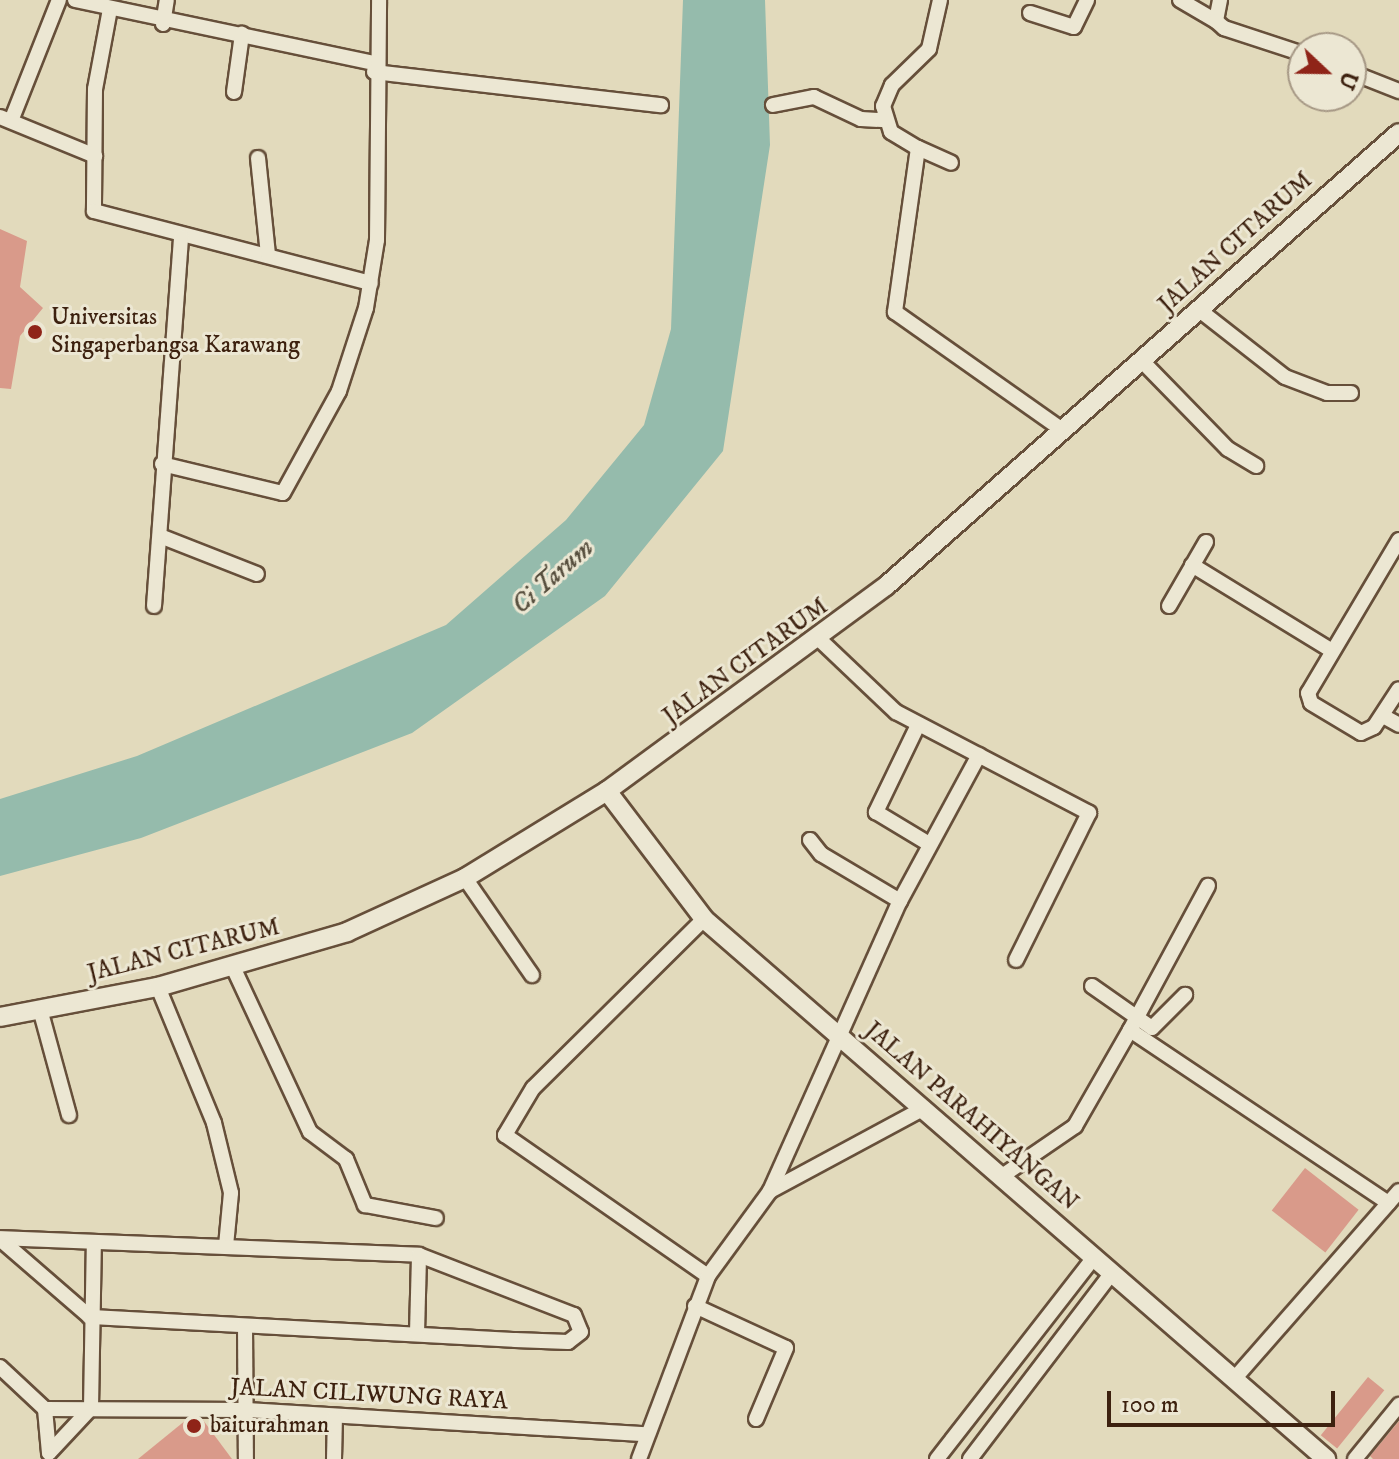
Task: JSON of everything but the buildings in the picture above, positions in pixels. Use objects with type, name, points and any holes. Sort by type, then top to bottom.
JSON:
[{"type":"street","points":[[59,0],[5,119],[95,156]]},
{"type":"street","points":[[75,0],[163,24],[242,34],[374,67],[661,105]]},
{"type":"street","points":[[163,24],[167,0]]},
{"type":"street","points":[[162,464],[288,491],[339,391],[371,283],[378,212],[374,67],[379,0]]},
{"type":"street","points":[[882,120],[892,85],[929,49],[940,0]]},
{"type":"street","points":[[1030,13],[1074,27],[1087,0]]},
{"type":"street","points":[[1180,0],[1216,21],[1287,48]]},
{"type":"street","points":[[1216,21],[1220,0]]},
{"type":"street","points":[[110,9],[95,89],[94,211],[181,237],[268,255],[371,283]]},
{"type":"street","points":[[234,92],[242,34]]},
{"type":"street","points":[[1367,78],[1399,91]]},
{"type":"street","points":[[773,105],[814,97],[861,119],[882,120],[918,148],[951,163]]},
{"type":"street","name":"JALAN CITARUM","points":[[0,1017],[158,987],[347,932],[465,878],[607,791],[820,640],[1399,133]]},
{"type":"street","points":[[918,148],[895,312],[1061,429]]},
{"type":"street","points":[[258,158],[268,255]]},
{"type":"street","points":[[154,606],[181,237]]},
{"type":"street","points":[[1198,309],[1285,377],[1327,393],[1351,393]]},
{"type":"street","points":[[1142,361],[1228,449],[1256,466]]},
{"type":"street","points":[[160,536],[257,574]]},
{"type":"street","points":[[1399,540],[1329,649],[1310,685],[1311,703],[1361,733],[1383,716],[1399,689]]},
{"type":"street","points":[[1169,606],[1206,542]]},
{"type":"street","points":[[1192,565],[1329,649]]},
{"type":"street","points":[[820,640],[918,725],[1089,813],[1016,960]]},
{"type":"street","points":[[1383,716],[1399,725]]},
{"type":"street","points":[[918,725],[876,812],[929,844]]},
{"type":"street","points":[[639,1459],[645,1434],[708,1276],[770,1191],[900,901],[979,755]]},
{"type":"street","name":"JALAN PARAHIYANGAN","points":[[607,791],[704,919],[1005,1174],[1111,1274],[1326,1459]]},
{"type":"street","points":[[810,840],[821,854],[900,901]]},
{"type":"street","points":[[465,878],[532,975]]},
{"type":"street","points":[[1005,1174],[1075,1126],[1208,886]]},
{"type":"street","points":[[704,919],[533,1088],[505,1135],[708,1276]]},
{"type":"street","points":[[233,967],[310,1132],[346,1159],[365,1205],[436,1218]]},
{"type":"street","points":[[1092,986],[1158,1028],[1185,995]]},
{"type":"street","points":[[158,987],[214,1123],[231,1193],[226,1246]]},
{"type":"street","points":[[40,1009],[69,1115]]},
{"type":"street","points":[[1130,1030],[1388,1203]]},
{"type":"street","points":[[770,1191],[924,1108]]},
{"type":"street","points":[[1234,1379],[1399,1191]]},
{"type":"street","points":[[0,1238],[419,1255],[573,1314],[582,1326],[568,1342],[90,1317],[0,1238]]},
{"type":"street","points":[[49,1456],[91,1408],[90,1317],[94,1242]]},
{"type":"street","points":[[417,1333],[419,1255]]},
{"type":"street","points":[[937,1459],[1094,1257]]},
{"type":"street","points":[[970,1459],[1111,1274]]},
{"type":"street","points":[[695,1306],[786,1348],[756,1419]]},
{"type":"street","points":[[245,1326],[246,1459]]},
{"type":"street","points":[[0,1367],[45,1409],[49,1456]]},
{"type":"street","points":[[1355,1459],[1399,1405]]},
{"type":"street","name":"JALAN CILIWUNG RAYA","points":[[45,1409],[247,1410],[645,1434]]},
{"type":"street","points":[[334,1459],[335,1416]]},
{"type":"water","name":"Ci Tarum","points":[[683,0],[765,0],[770,145],[723,451],[605,596],[412,733],[141,838],[0,876],[0,799],[137,756],[446,625],[566,520],[644,425],[671,329]]},
{"type":"place","name":"Universitas Singaperbangsa Karawang","points":[[35,332]]},
{"type":"place","name":"baiturahman","points":[[194,1426]]}]
